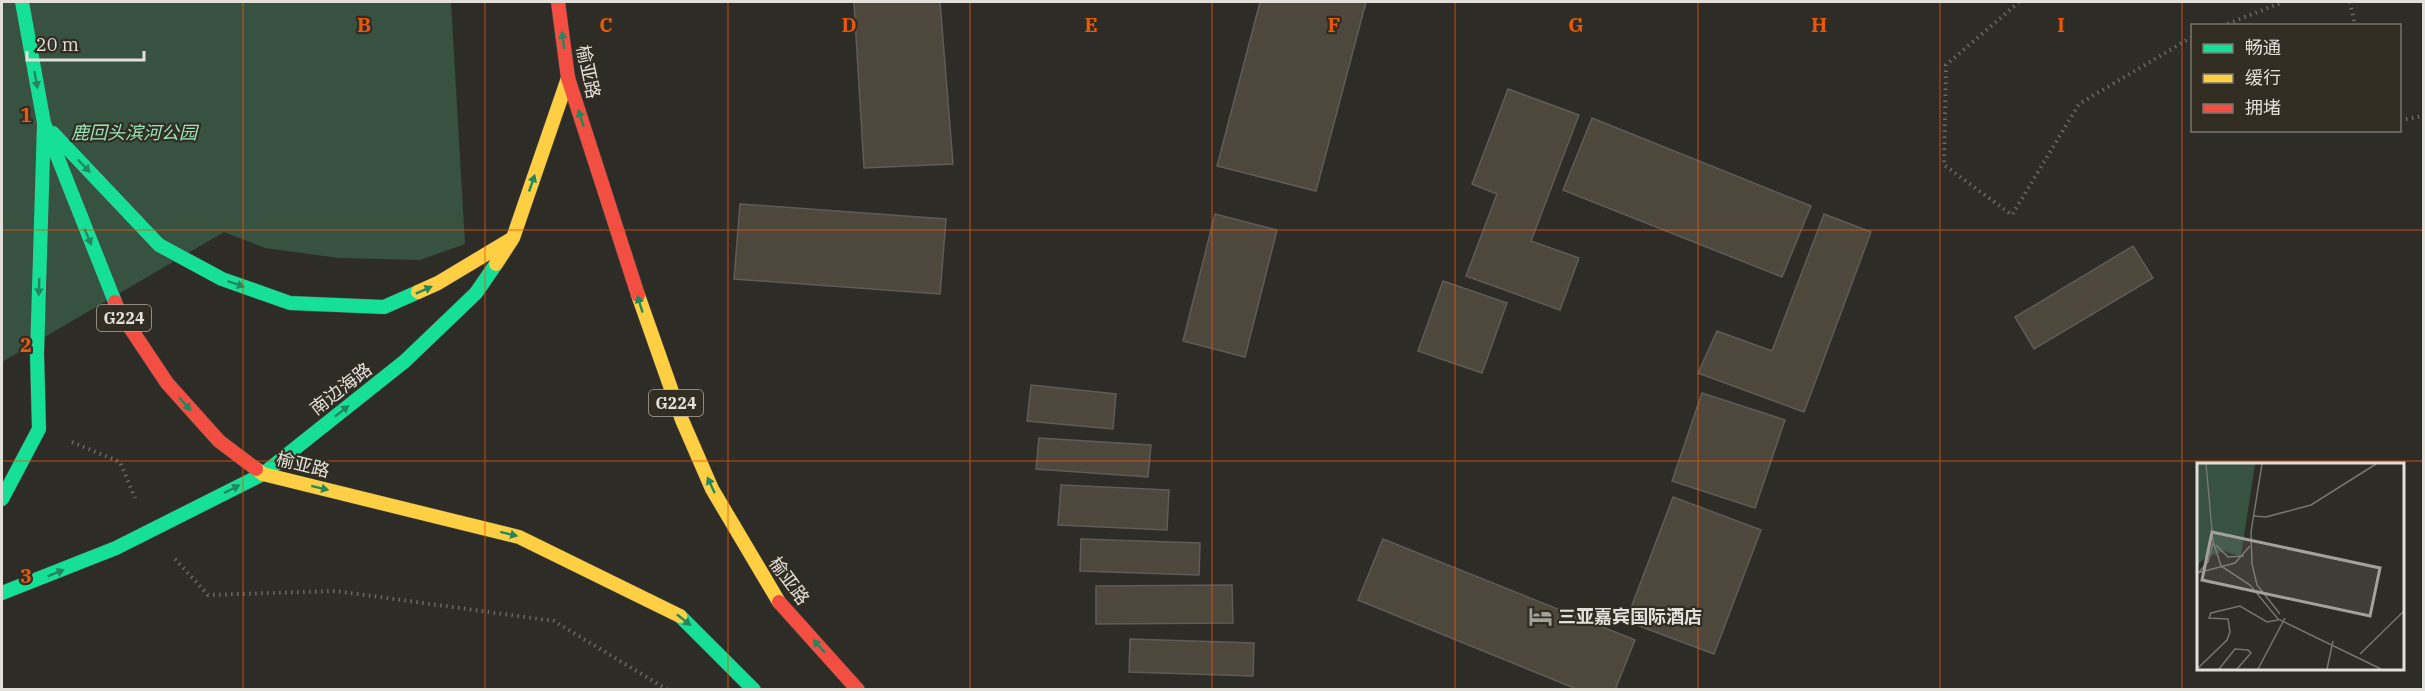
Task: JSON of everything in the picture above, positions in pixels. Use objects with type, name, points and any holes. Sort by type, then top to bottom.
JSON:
[{"type":"main road","name":"榆亚路","points":[[22,2],[44,123],[119,311],[167,383],[219,441],[263,474],[519,537],[682,617],[754,690]]},
{"type":"main road","name":"榆亚路","points":[[558,2],[568,78],[648,327],[682,420],[712,489],[774,596],[858,690]]},
{"type":"main road","name":"南边海路","points":[[2,593],[117,548],[263,474],[405,361],[476,292],[513,238],[568,78]]},
{"type":"main road","points":[[44,123],[159,245],[222,279],[290,303],[384,307],[438,284],[513,238]]},
{"type":"main road","points":[[2,500],[39,429],[37,354],[44,123]]},
{"type":"path","points":[[2019,2],[1946,65],[1944,165],[2012,215],[2079,104],[2191,38]]},
{"type":"path","points":[[2227,24],[2283,2]]},
{"type":"path","points":[[2349,2],[2354,24]]},
{"type":"path","points":[[2401,120],[2424,116]]},
{"type":"path","points":[[39,429],[120,462],[149,531],[208,595],[336,591],[554,621],[668,690]]},
{"type":"green space","name":"鹿回头滨河公园","points":[[2,2],[451,2],[465,244],[420,260],[339,258],[265,248],[224,232],[2,362]]},
{"type":"building","points":[[854,2],[940,2],[953,164],[864,168]]},
{"type":"building","points":[[1260,2],[1366,2],[1316,191],[1217,166]]},
{"type":"building","points":[[1508,89],[1579,115],[1531,241],[1579,258],[1560,310],[1466,276],[1497,194],[1472,184]]},
{"type":"building","points":[[1592,118],[1811,206],[1782,277],[1563,190]]},
{"type":"building","points":[[740,204],[946,219],[940,294],[734,279]]},
{"type":"building","points":[[1215,214],[1277,230],[1245,357],[1183,341]]},
{"type":"building","points":[[1824,214],[1871,232],[1804,412],[1698,373],[1717,331],[1772,351]]},
{"type":"building","points":[[2133,246],[2153,278],[2034,349],[2015,317]]},
{"type":"building","points":[[1443,281],[1507,303],[1482,373],[1418,351]]},
{"type":"building","points":[[1031,385],[1116,394],[1113,429],[1027,421]]},
{"type":"building","points":[[1702,393],[1785,420],[1755,508],[1672,481]]},
{"type":"building","points":[[1039,438],[1151,445],[1148,477],[1036,469]]},
{"type":"building","points":[[1061,485],[1169,490],[1167,530],[1058,525]]},
{"type":"building","points":[[1673,497],[1761,530],[1714,654],[1626,621]]},
{"type":"building","points":[[1081,539],[1200,543],[1199,575],[1080,571]]},
{"type":"building","points":[[1383,539],[1635,640],[1615,690],[1579,690],[1358,600]]},
{"type":"building","points":[[1232,585],[1233,623],[1096,624],[1096,586]]},
{"type":"building","points":[[1130,639],[1254,643],[1253,676],[1129,672]]},
{"type":"traffic: fast","points":[[22,2],[44,123],[115,302]]},
{"type":"traffic: fast","points":[[2,499],[39,429],[37,354],[44,123]]},
{"type":"traffic: fast","points":[[53,133],[159,245],[222,279],[290,303],[384,307],[418,292]]},
{"type":"traffic: fast","points":[[2,593],[116,548],[263,474],[405,361],[476,293],[496,264]]},
{"type":"traffic: fast","points":[[680,616],[754,690]]},
{"type":"traffic: slow","points":[[496,264],[513,238],[568,78]]},
{"type":"traffic: slow","points":[[418,292],[438,283],[513,238]]},
{"type":"traffic: slow","points":[[638,295],[682,420],[712,489],[779,602]]},
{"type":"traffic: slow","points":[[256,469],[263,474],[519,537],[680,616]]},
{"type":"traffic: jam","points":[[558,2],[568,78],[638,295]]},
{"type":"traffic: jam","points":[[115,302],[167,383],[219,441],[256,469]]},
{"type":"traffic: jam","points":[[779,602],[858,690]]},
{"type":"place","name":"三亚嘉宾国际酒店","points":[[1540,617]]}]
